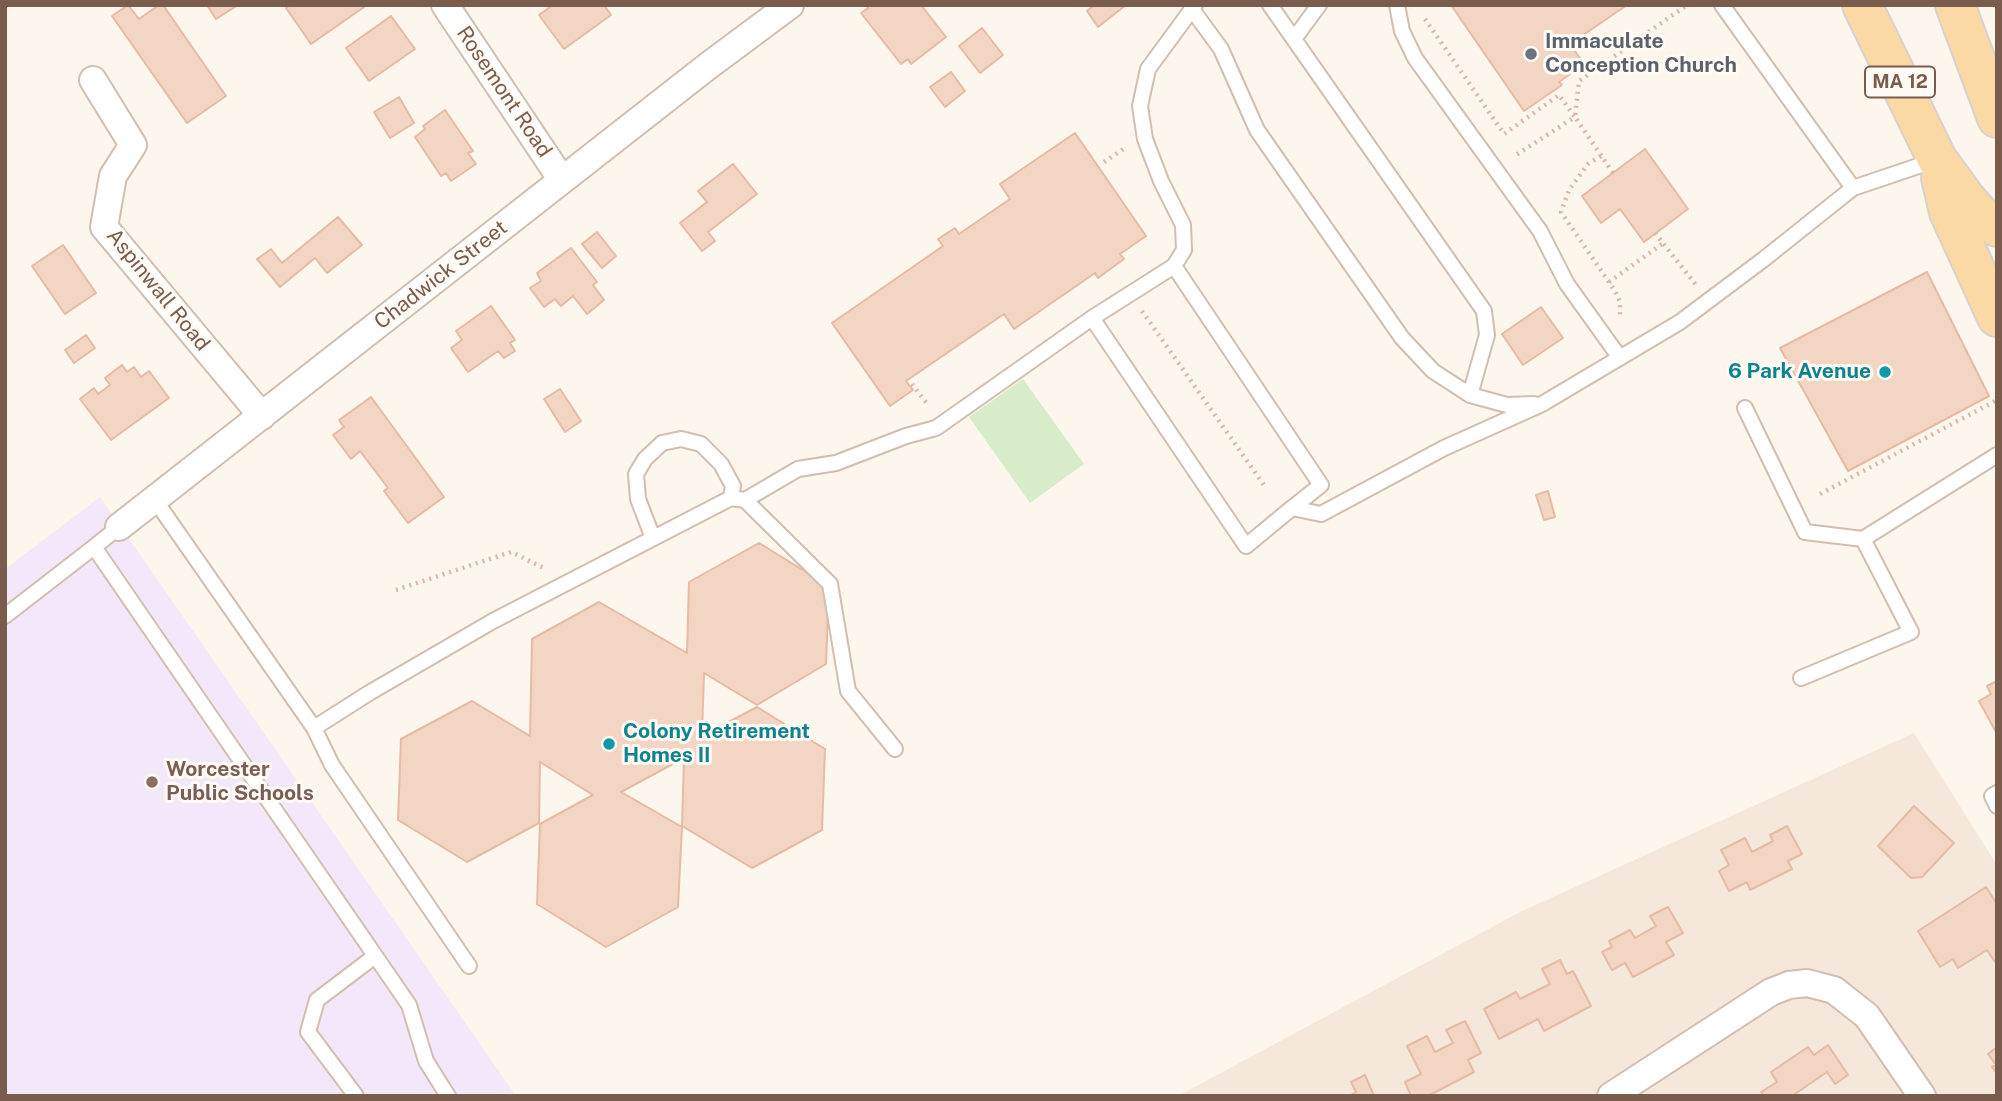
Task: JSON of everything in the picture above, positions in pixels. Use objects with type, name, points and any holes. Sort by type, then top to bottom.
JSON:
[{"type":"main road","name":"MA 12","points":[[1862,5],[1937,159],[1949,212],[1997,317]]},
{"type":"main road","points":[[1955,5],[1985,61]]},
{"type":"main road","points":[[1961,5],[1985,61],[1997,118]]},
{"type":"main road","points":[[1937,159],[1966,199],[1997,227]]},
{"type":"street","name":"Rosemont Road","points":[[445,5],[562,180]]},
{"type":"street","name":"Chadwick Street","points":[[119,527],[708,66],[790,5]]},
{"type":"street","name":"Aspinwall Road","points":[[93,80],[133,145],[113,176],[104,227],[262,416]]},
{"type":"street","points":[[1611,1096],[1770,992],[1807,983],[1834,990],[1867,1016],[1922,1096]]},
{"type":"lane","points":[[1270,5],[1485,311],[1487,335],[1470,395]]},
{"type":"lane","points":[[1294,39],[1319,5]]},
{"type":"lane","points":[[1397,5],[1402,32],[1415,58],[1541,231],[1567,284],[1620,358]]},
{"type":"lane","points":[[1722,5],[1853,188]]},
{"type":"lane","points":[[314,728],[494,621],[653,538],[798,469],[836,463],[906,436],[936,428],[1092,318],[1174,266],[1184,250],[1183,225],[1161,181],[1145,139],[1140,106],[1147,69],[1170,42],[1193,7],[1221,49],[1257,130],[1402,338],[1433,372],[1470,395],[1507,405],[1542,404]]},
{"type":"lane","points":[[1292,508],[1321,514],[1444,448],[1542,404],[1680,322],[1764,260],[1853,188],[1937,159]]},
{"type":"lane","points":[[1092,318],[1246,546],[1321,485],[1174,266]]},
{"type":"lane","points":[[1745,408],[1805,532],[1863,539],[1997,456]]},
{"type":"lane","points":[[653,538],[638,499],[636,474],[645,459],[662,443],[681,439],[701,444],[721,464],[738,499],[830,584],[848,691],[895,749]]},
{"type":"lane","points":[[155,500],[314,728],[332,765],[469,966]]},
{"type":"lane","name":"Chadwick Street","points":[[5,616],[119,527]]},
{"type":"lane","points":[[1801,678],[1911,632],[1863,539]]},
{"type":"lane","points":[[93,547],[409,1005],[426,1061],[448,1096]]},
{"type":"lane","points":[[1997,793],[1992,796],[1997,806]]},
{"type":"lane","points":[[356,1096],[308,1031],[317,1000],[375,956]]},
{"type":"path","points":[[1575,117],[1579,81],[1687,5]]},
{"type":"path","points":[[1418,9],[1504,134],[1559,95],[1613,173]]},
{"type":"path","points":[[1516,155],[1575,117]]},
{"type":"path","points":[[1104,162],[1125,148],[1131,160]]},
{"type":"path","points":[[1601,156],[1588,164],[1569,190],[1561,212],[1620,302],[1619,318]]},
{"type":"path","points":[[1655,233],[1698,287],[1707,281]]},
{"type":"path","points":[[1609,282],[1662,244]]},
{"type":"path","points":[[1130,294],[1266,488]]},
{"type":"path","points":[[912,384],[934,412]]},
{"type":"path","points":[[1820,494],[1997,400]]},
{"type":"path","points":[[396,590],[511,552],[572,580]]},
{"type":"shaded area","name":"Worcester Public Schools","points":[[100,497],[516,1096],[5,1096],[5,569]]},
{"type":"shaded area","points":[[1914,733],[1997,865],[1997,1096],[1178,1096],[1520,912]]},
{"type":"green space","points":[[1023,379],[1084,464],[1030,503],[969,417]]},
{"type":"building","points":[[128,5],[139,19],[163,5],[226,96],[187,123],[112,16]]},
{"type":"building","points":[[207,5],[238,5],[216,19]]},
{"type":"building","points":[[290,5],[367,5],[311,44],[286,8]]},
{"type":"building","points":[[553,5],[604,5],[611,15],[564,49],[539,15]]},
{"type":"building","points":[[866,5],[921,5],[946,37],[911,64],[908,59],[901,64],[861,13],[868,8]]},
{"type":"building","points":[[1094,5],[1126,5],[1098,27],[1087,11]]},
{"type":"building","name":"Immaculate Conception Church","points":[[1451,5],[1627,5],[1570,44],[1584,64],[1559,82],[1562,85],[1524,111]]},
{"type":"building","points":[[391,16],[415,49],[369,81],[346,48]]},
{"type":"building","points":[[982,28],[1003,55],[980,73],[959,46]]},
{"type":"building","points":[[951,72],[965,91],[945,107],[930,87]]},
{"type":"building","points":[[399,97],[414,123],[390,138],[374,112]]},
{"type":"building","points":[[445,110],[473,151],[468,153],[476,164],[451,181],[446,173],[441,176],[415,137],[425,129],[423,126]]},
{"type":"building","points":[[1075,133],[1146,236],[1120,254],[1124,259],[1098,278],[1095,273],[1014,329],[1004,314],[906,381],[913,390],[890,406],[832,323],[943,246],[938,239],[955,228],[959,234],[1010,199],[1000,184]]},
{"type":"building","points":[[1645,149],[1688,209],[1644,242],[1620,209],[1601,223],[1582,196]]},
{"type":"building","points":[[733,164],[757,194],[708,232],[715,241],[702,251],[680,223],[707,202],[698,191]]},
{"type":"building","points":[[338,217],[362,245],[327,273],[315,258],[280,287],[257,259],[271,249],[282,263]]},
{"type":"building","points":[[597,232],[616,256],[602,268],[582,244]]},
{"type":"building","points":[[63,245],[96,293],[65,314],[32,266]]},
{"type":"building","points":[[571,248],[597,282],[593,285],[604,300],[587,314],[573,296],[561,306],[555,299],[544,307],[530,288],[541,281],[537,273]]},
{"type":"building","name":"6 Park Avenue","points":[[1927,272],[1989,396],[1848,471],[1780,348]]},
{"type":"building","points":[[491,306],[515,340],[510,343],[515,351],[504,358],[498,351],[468,372],[451,348],[462,340],[456,331]]},
{"type":"building","points":[[1541,307],[1563,338],[1523,365],[1502,334]]},
{"type":"building","points":[[86,335],[95,348],[74,363],[65,350]]},
{"type":"building","points":[[122,365],[127,372],[134,367],[141,377],[149,371],[169,398],[111,440],[80,399],[94,388],[98,394],[110,385],[105,378]]},
{"type":"building","points":[[560,389],[581,421],[565,432],[544,399]]},
{"type":"building","points":[[371,397],[444,497],[408,523],[384,491],[388,488],[360,451],[351,459],[333,435],[344,427],[339,420]]},
{"type":"building","points":[[1548,491],[1555,517],[1544,520],[1536,495]]},
{"type":"building","name":"Colony Retirement Homes II","points":[[759,543],[829,586],[826,664],[757,705],[704,673],[702,736],[757,707],[825,749],[822,830],[752,868],[682,826],[684,758],[621,792],[682,827],[678,907],[606,947],[537,904],[540,824],[593,795],[540,762],[539,823],[467,862],[398,820],[401,739],[472,701],[530,736],[532,639],[599,602],[687,653],[689,582]]},
{"type":"building","points":[[1997,681],[1997,734],[1979,701],[1991,694],[1987,686]]},
{"type":"building","points":[[1914,806],[1954,843],[1922,877],[1911,878],[1878,846]]},
{"type":"building","points":[[1787,826],[1802,854],[1788,861],[1792,869],[1750,890],[1747,882],[1729,891],[1719,871],[1729,865],[1721,850],[1745,838],[1752,852],[1773,841],[1770,835]]},
{"type":"building","points":[[1986,887],[1997,904],[1997,965],[1987,950],[1958,968],[1953,959],[1940,967],[1918,931]]},
{"type":"building","points":[[1668,907],[1683,933],[1666,942],[1674,955],[1633,977],[1625,963],[1612,970],[1602,952],[1612,947],[1609,941],[1630,930],[1635,938],[1656,926],[1650,916]]},
{"type":"building","points":[[1560,960],[1567,974],[1573,971],[1591,1006],[1544,1031],[1538,1019],[1499,1039],[1484,1009],[1516,992],[1520,999],[1550,984],[1542,969]]},
{"type":"building","points":[[1465,1021],[1481,1053],[1468,1060],[1474,1072],[1428,1096],[1411,1096],[1405,1082],[1421,1074],[1407,1046],[1427,1036],[1435,1052],[1453,1043],[1446,1030]]},
{"type":"building","points":[[1828,1045],[1848,1075],[1835,1084],[1827,1072],[1792,1096],[1764,1096],[1761,1092],[1777,1082],[1771,1072],[1808,1047],[1814,1055]]},
{"type":"building","points":[[1997,1047],[1997,1074],[1992,1067],[1996,1065],[1988,1054]]},
{"type":"building","points":[[1365,1075],[1374,1096],[1349,1096],[1356,1092],[1351,1082]]},
{"type":"place","name":"Immaculate Conception Church","points":[[1531,54]]},
{"type":"place","name":"6 Park Avenue","points":[[1885,372]]},
{"type":"place","name":"Colony Retirement Homes II","points":[[609,744]]},
{"type":"place","name":"Worcester Public Schools","points":[[152,782]]}]
